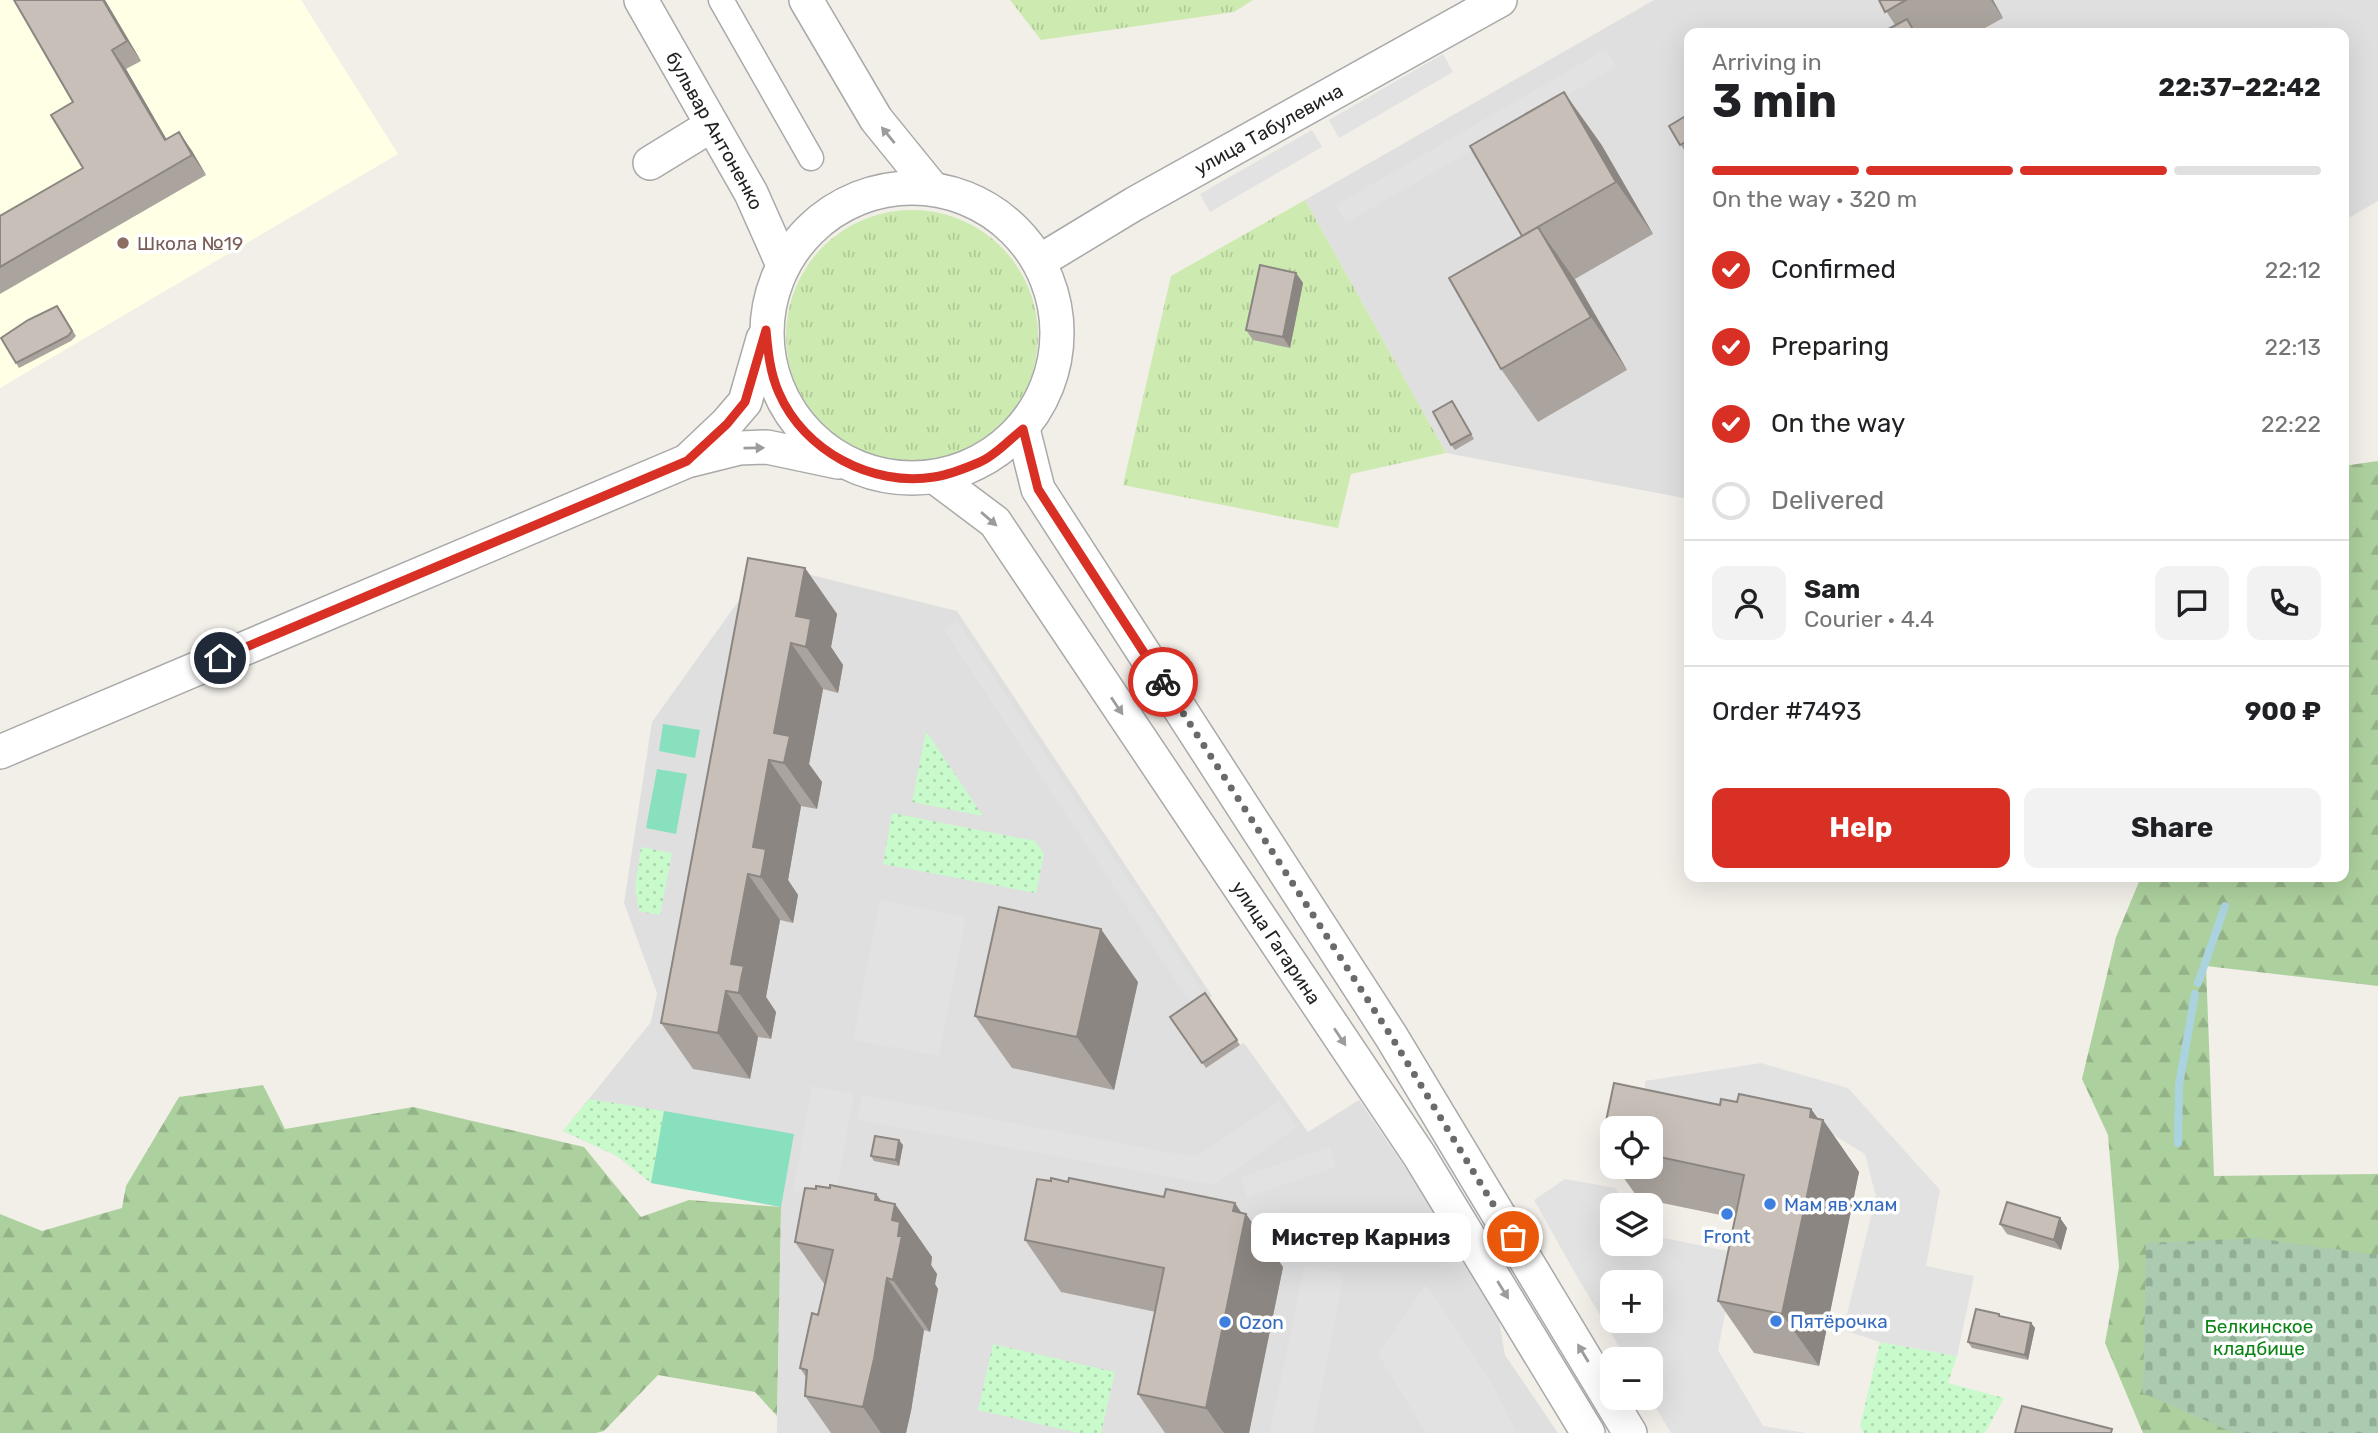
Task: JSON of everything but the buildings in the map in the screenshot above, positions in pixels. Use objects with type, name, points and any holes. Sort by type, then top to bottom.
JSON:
[{"type":"street","name":"бульвар Антоненко","points":[[641,0],[751,193],[783,265]]},
{"type":"street","points":[[721,0],[811,158]]},
{"type":"street","points":[[806,0],[876,119],[932,188]]},
{"type":"street","name":"улица Табулевича","points":[[1040,261],[1134,204],[1500,0]]},
{"type":"street","points":[[650,163],[712,125]]},
{"type":"street","points":[[0,752],[687,461],[739,448],[767,447],[847,464],[890,478],[935,477],[983,461],[1023,429],[1043,399],[1055,366],[1059,330],[1053,294],[1040,261],[1012,226],[1003,219],[975,201],[932,188],[887,189],[845,203],[809,229],[783,265],[770,296],[766,330],[745,402],[727,424],[687,461]]},
{"type":"street","points":[[766,330],[769,363],[779,394],[796,422],[819,446],[847,464]]},
{"type":"street","points":[[1023,429],[1038,489],[1391,1036],[1630,1433]]},
{"type":"street","name":"улица Гагарина","points":[[935,477],[995,522],[1419,1155],[1588,1433]]},
{"type":"shaded area","name":"Школа №19","points":[[0,0],[301,0],[398,154],[0,388]]},
{"type":"shaded area","points":[[1654,0],[2378,0],[2378,201],[2349,218],[2349,28],[1684,28],[1684,498],[1446,453],[1305,200]]},
{"type":"shaded area","points":[[1606,49],[1616,67],[1346,223],[1336,205]]},
{"type":"shaded area","points":[[1443,54],[1453,72],[1339,138],[1329,120]]},
{"type":"shaded area","points":[[1312,130],[1322,147],[1210,212],[1200,194]]},
{"type":"shaded area","points":[[795,571],[957,611],[1212,996],[1209,999],[1240,1045],[1244,1043],[1308,1132],[1359,1100],[1495,1299],[1505,1355],[1558,1433],[777,1433],[781,1207],[651,1183],[617,1156],[563,1131],[651,1022],[657,993],[624,903],[652,722],[742,596]]},
{"type":"shaded area","points":[[957,621],[1203,993],[1190,1002],[944,630]]},
{"type":"shaded area","points":[[880,900],[966,917],[939,1056],[853,1040]]},
{"type":"shaded area","points":[[1761,1063],[1848,1088],[1940,1190],[1926,1266],[1974,1276],[1957,1356],[1880,1342],[1843,1330],[1876,1197],[1865,1154],[1830,1133],[1663,1127],[1663,1116],[1647,1116],[1645,1081]]},
{"type":"shaded area","points":[[812,1086],[854,1094],[835,1199],[793,1191]]},
{"type":"shaded area","points":[[862,1095],[1195,1157],[1279,1101],[1297,1127],[1214,1185],[857,1120]]},
{"type":"shaded area","points":[[1330,1147],[1336,1167],[1247,1197],[1241,1177]]},
{"type":"shaded area","points":[[1565,1179],[1615,1188],[1618,1193],[1600,1193],[1600,1256],[1663,1256],[1663,1238],[1737,1253],[1718,1350],[1763,1426],[1807,1433],[1671,1433],[1657,1410],[1663,1410],[1663,1347],[1619,1347],[1611,1333],[1663,1333],[1663,1270],[1600,1270],[1600,1315],[1534,1200]]},
{"type":"shaded area","points":[[1304,1266],[1344,1273],[1313,1433],[1270,1433]]},
{"type":"shaded area","points":[[1426,1284],[1494,1387],[1517,1433],[1426,1433],[1378,1354]]},
{"type":"green space","points":[[1010,0],[1253,0],[1234,12],[1041,40]]},
{"type":"green space","points":[[1305,200],[1446,453],[1351,474],[1338,528],[1123,485],[1171,276]]},
{"type":"green space","points":[[912,210],[937,213],[960,220],[982,231],[1001,247],[1017,266],[1028,288],[1035,311],[1038,336],[1035,361],[1028,384],[1017,406],[1001,425],[982,441],[960,452],[937,459],[912,462],[887,459],[864,452],[842,441],[823,425],[807,406],[796,384],[789,361],[786,336],[789,311],[796,288],[807,266],[823,247],[842,231],[864,220],[887,213]]},
{"type":"green space","points":[[2378,461],[2378,986],[2206,966],[2214,1176],[2378,1174],[2378,1433],[2143,1433],[2105,1343],[2119,1267],[2108,1135],[2082,1079],[2116,937],[2139,882],[2349,882],[2349,465]]},
{"type":"green space","points":[[663,724],[700,730],[695,758],[659,751]]},
{"type":"green space","points":[[926,731],[983,816],[912,802]]},
{"type":"green space","points":[[657,769],[687,774],[676,834],[646,828]]},
{"type":"green space","points":[[892,813],[1035,841],[1044,854],[1036,893],[883,864]]},
{"type":"green space","points":[[641,847],[672,853],[660,915],[639,911],[635,887]]},
{"type":"green space","points":[[263,1085],[285,1129],[413,1107],[584,1147],[641,1217],[689,1200],[781,1207],[777,1416],[755,1392],[658,1375],[604,1431],[596,1433],[0,1433],[0,1214],[42,1231],[122,1208],[126,1186],[179,1097]]},
{"type":"green space","points":[[589,1099],[664,1111],[651,1183],[617,1156],[563,1131]]},
{"type":"green space","points":[[664,1111],[794,1134],[781,1207],[651,1183]]},
{"type":"green space","name":"Белкинское кладбище","points":[[2255,1238],[2378,1255],[2378,1433],[2234,1433],[2143,1393],[2146,1243]]},
{"type":"green space","points":[[1880,1342],[1957,1356],[1948,1383],[2004,1398],[1985,1433],[1863,1433],[1860,1426]]},
{"type":"green space","points":[[993,1344],[1115,1372],[1101,1433],[1079,1433],[978,1410]]},
{"type":"waterway","points":[[2198,983],[2225,906]]},
{"type":"waterway","points":[[2178,1143],[2179,1085],[2195,994]]},
{"type":"way so far","points":[[1163,682],[1391,1036],[1513,1237]]},
{"type":"place","name":"Школа №19","points":[[123,243]]},
{"type":"place","name":"Мам яв хлам","points":[[1770,1204]]},
{"type":"place","name":"Front","points":[[1727,1214]]},
{"type":"place","name":"Мистер Карниз","points":[[1513,1237]]},
{"type":"place","name":"Пятёрочка","points":[[1776,1321]]},
{"type":"place","name":"Ozon","points":[[1225,1322]]},
{"type":"route","points":[[220,658],[687,461],[727,424],[745,402],[766,330],[769,363],[779,394],[796,422],[819,446],[847,464],[890,478],[935,477],[983,461],[1023,429],[1038,489],[1163,682]]}]
